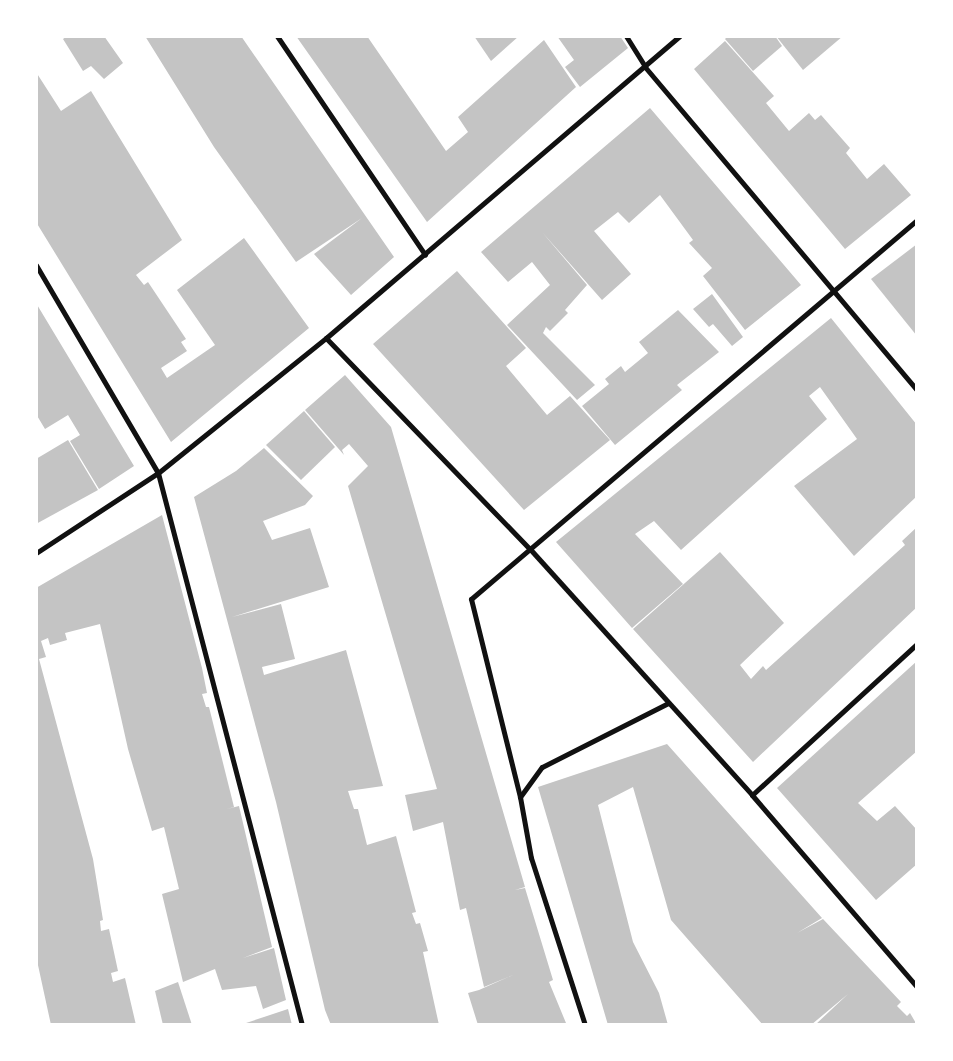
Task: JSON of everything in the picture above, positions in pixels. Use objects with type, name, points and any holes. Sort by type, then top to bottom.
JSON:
[{"type":"street","points":[[277,36],[424,255]]},
{"type":"street","points":[[626,36],[645,67],[917,390]]},
{"type":"street","points":[[36,553],[158,473],[326,338],[680,36]]},
{"type":"street","points":[[585,1025],[531,858],[520,797],[471,599],[917,220]]},
{"type":"street","points":[[36,265],[158,473],[302,1025]]},
{"type":"street","points":[[326,338],[530,549],[752,795],[917,987]]},
{"type":"street","points":[[752,795],[917,644]]},
{"type":"street","points":[[520,797],[542,767],[668,704]]},
{"type":"building","points":[[67,36],[104,36],[123,63],[104,79],[91,66],[83,71],[63,39]]},
{"type":"building","points":[[145,36],[241,36],[394,257],[351,295],[314,254],[362,218],[296,262],[214,147]]},
{"type":"building","points":[[296,36],[367,36],[446,151],[468,132],[458,117],[544,40],[576,87],[427,222]]},
{"type":"building","points":[[474,36],[519,36],[491,61]]},
{"type":"building","points":[[557,36],[620,36],[628,48],[580,87],[565,67],[574,60]]},
{"type":"building","points":[[728,36],[775,36],[782,46],[753,71],[725,39]]},
{"type":"building","points":[[776,36],[843,36],[803,70]]},
{"type":"building","points":[[725,41],[774,96],[766,103],[789,131],[809,113],[815,120],[821,115],[850,148],[846,153],[867,179],[884,164],[911,195],[845,249],[694,69]]},
{"type":"building","points":[[36,72],[61,111],[91,91],[182,240],[136,275],[144,285],[148,282],[186,339],[181,342],[187,351],[161,368],[167,378],[215,345],[177,290],[244,238],[309,328],[171,442],[36,222]]},
{"type":"building","points":[[650,108],[801,285],[745,330],[703,276],[712,268],[689,243],[693,240],[660,195],[629,223],[618,212],[594,231],[631,274],[602,300],[542,232],[587,285],[565,310],[568,313],[550,331],[546,327],[543,333],[595,385],[577,400],[507,325],[550,285],[532,262],[508,282],[481,252]]},
{"type":"building","points":[[917,244],[917,336],[871,279]]},
{"type":"building","points":[[457,271],[526,348],[506,366],[547,415],[570,396],[610,440],[524,510],[373,344]]},
{"type":"building","points":[[712,294],[743,337],[732,346],[713,324],[709,327],[693,309]]},
{"type":"building","points":[[36,303],[134,466],[99,489],[70,441],[80,435],[68,415],[45,429],[36,414]]},
{"type":"building","points":[[678,310],[719,352],[677,385],[682,390],[615,445],[582,406],[609,384],[605,379],[621,366],[625,372],[648,353],[639,342]]},
{"type":"building","points":[[831,318],[917,425],[917,496],[854,556],[794,486],[857,439],[820,387],[809,396],[827,419],[681,550],[654,521],[635,534],[683,584],[632,628],[556,542]]},
{"type":"building","points":[[345,375],[391,427],[525,887],[515,890],[525,888],[553,980],[549,982],[566,1023],[562,1025],[478,1025],[468,993],[479,990],[513,975],[484,987],[466,908],[460,910],[443,822],[413,831],[405,795],[437,789],[348,486],[368,466],[349,444],[342,450],[344,455],[305,410]]},
{"type":"building","points":[[304,411],[335,447],[301,480],[266,445]]},
{"type":"building","points":[[68,440],[98,490],[36,524],[36,459]]},
{"type":"building","points":[[264,448],[313,496],[305,505],[263,521],[272,540],[310,528],[329,587],[232,617],[281,604],[295,659],[262,667],[264,675],[346,650],[383,786],[348,791],[354,809],[358,809],[367,845],[396,836],[416,912],[412,913],[416,924],[420,923],[428,951],[423,952],[439,1025],[331,1025],[325,1010],[276,802],[194,497],[236,471]]},
{"type":"building","points":[[162,515],[202,668],[207,693],[202,694],[206,707],[209,707],[234,807],[227,809],[239,806],[272,947],[243,958],[274,948],[286,1000],[263,1009],[256,986],[222,990],[215,969],[183,982],[162,894],[179,889],[164,827],[152,831],[128,749],[100,624],[65,633],[67,640],[50,645],[48,638],[41,641],[46,657],[39,659],[93,859],[103,920],[100,921],[101,931],[109,929],[118,971],[111,973],[113,982],[125,978],[136,1025],[51,1025],[36,956],[36,588]]},
{"type":"building","points":[[917,527],[917,607],[753,762],[633,629],[720,552],[784,623],[740,665],[751,679],[763,666],[766,670],[905,545],[902,541]]},
{"type":"building","points":[[917,661],[917,751],[858,803],[877,821],[895,806],[917,830],[917,864],[876,900],[777,788]]},
{"type":"building","points":[[667,744],[822,918],[797,933],[823,919],[901,1002],[897,1006],[907,1016],[910,1013],[917,1025],[815,1025],[848,994],[811,1025],[763,1025],[671,920],[633,787],[598,805],[633,942],[659,993],[668,1025],[608,1025],[538,787]]},
{"type":"building","points":[[178,982],[192,1025],[163,1025],[155,991]]},
{"type":"building","points":[[288,1009],[292,1025],[243,1025],[243,1024]]}]
